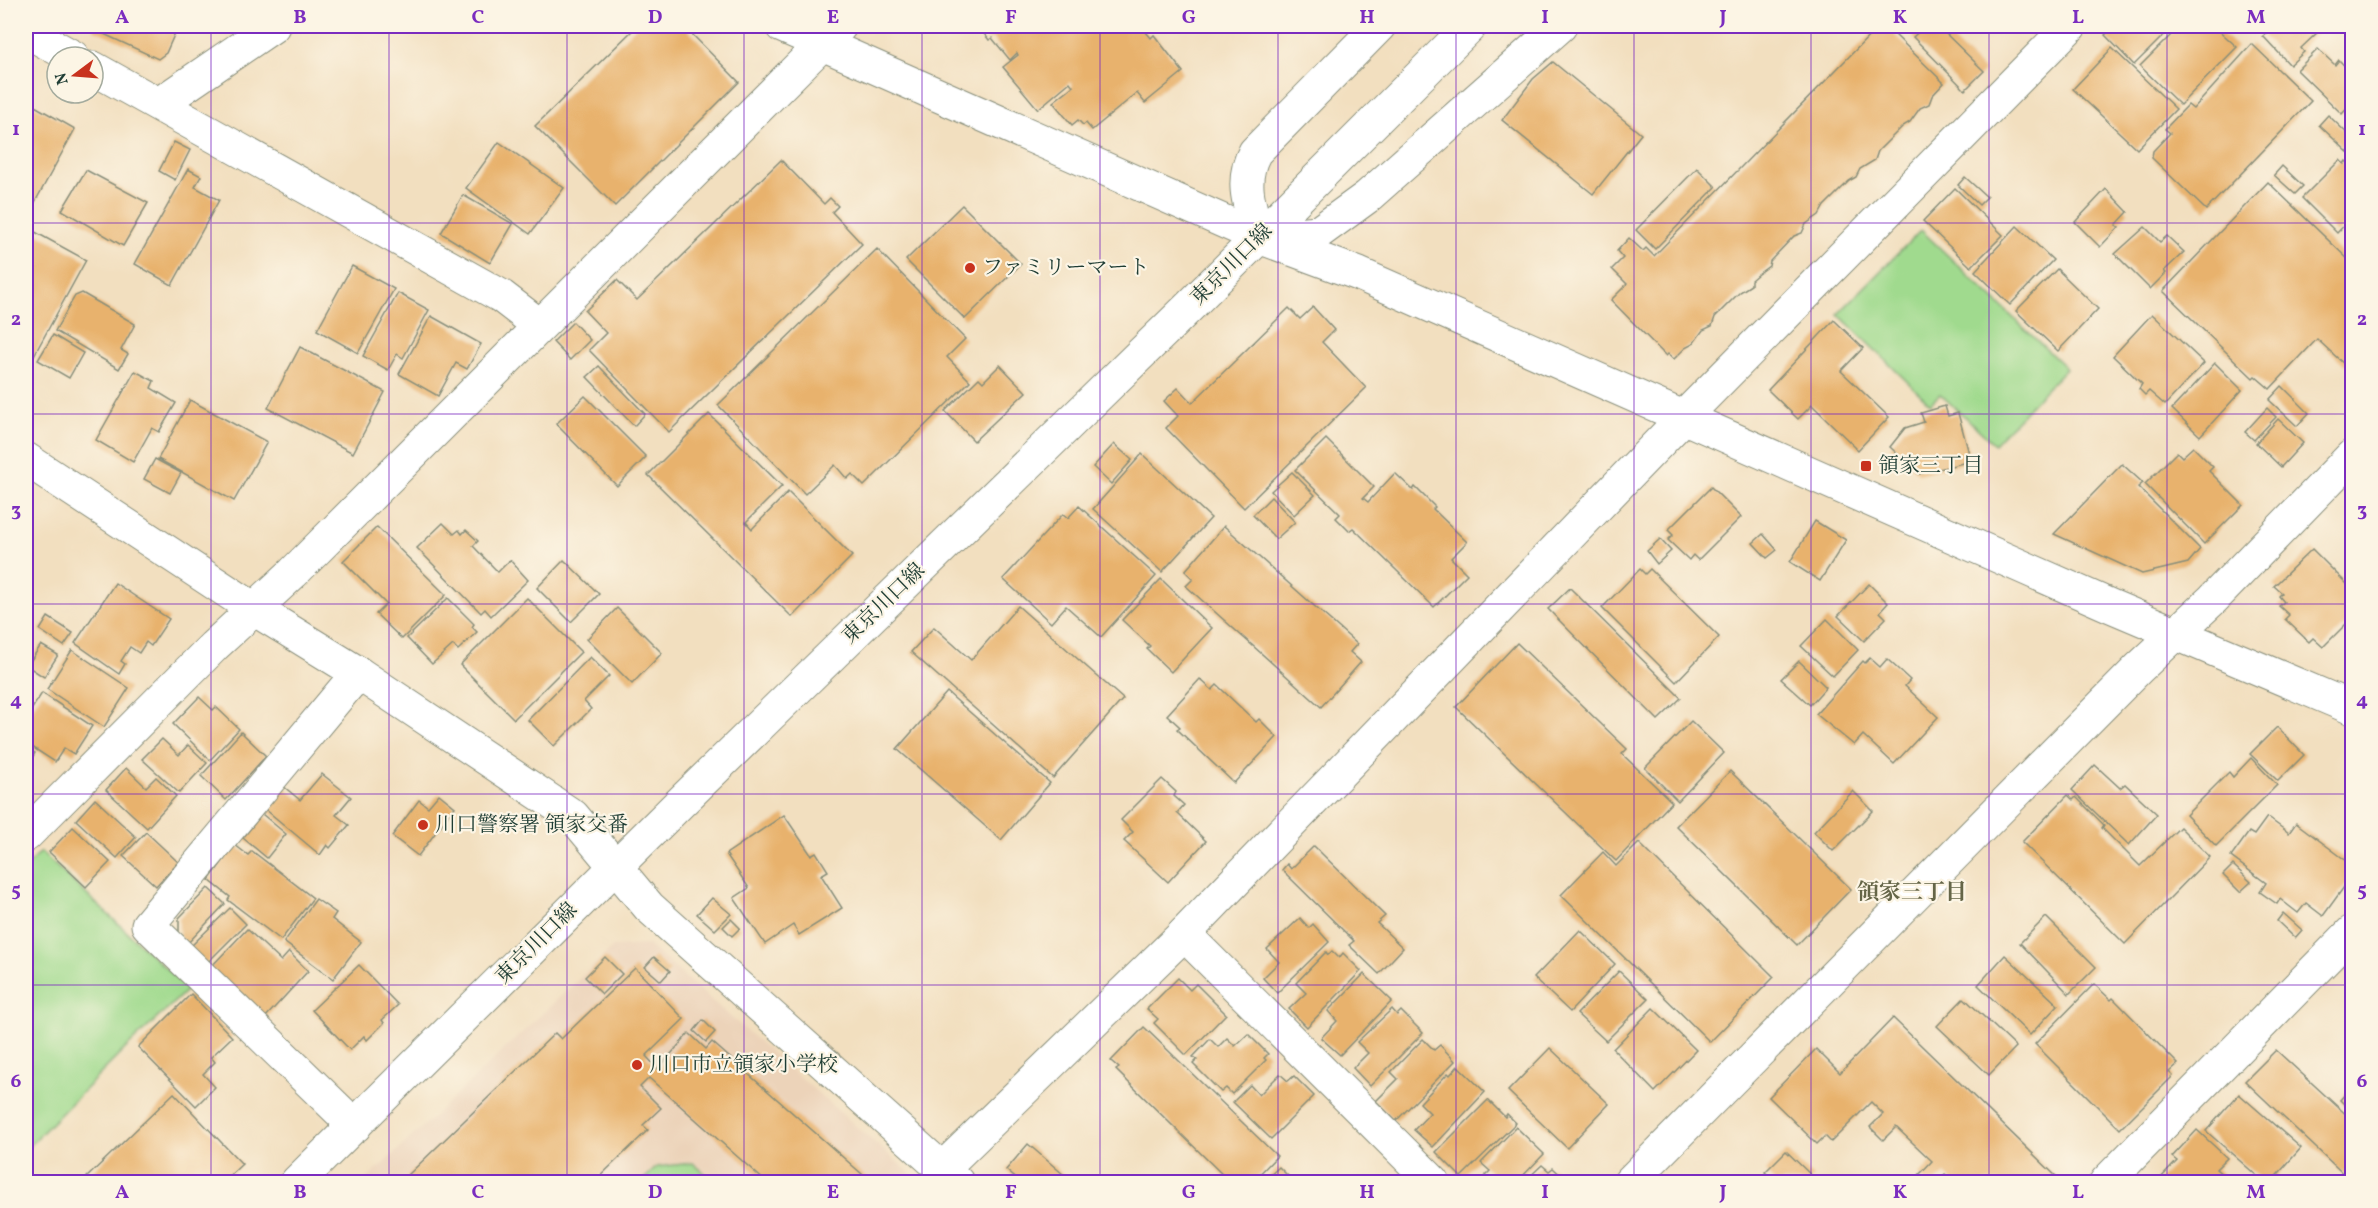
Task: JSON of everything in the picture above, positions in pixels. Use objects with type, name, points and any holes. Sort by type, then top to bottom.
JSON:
[{"type":"street","points":[[159,104],[273,26]]},
{"type":"street","points":[[782,26],[831,34],[1259,237],[1359,274],[2352,708]]},
{"type":"street","points":[[1259,237],[1248,199],[1247,166],[1255,152],[1379,26]]},
{"type":"street","name":"東京川口線","points":[[297,1182],[616,866],[1259,237],[1470,26]]},
{"type":"street","points":[[1259,237],[1319,232],[1367,197],[1560,26]]},
{"type":"street","points":[[26,459],[254,609],[358,673],[573,816],[649,907],[949,1176],[1684,417],[2070,26]]},
{"type":"street","points":[[26,31],[51,45]]},
{"type":"street","points":[[26,835],[476,391],[539,325],[831,34]]},
{"type":"street","points":[[105,75],[501,296],[539,325]]},
{"type":"street","points":[[1630,1182],[2176,633],[2212,600],[2352,456]]},
{"type":"street","points":[[355,1126],[148,926],[358,673]]},
{"type":"street","points":[[2106,1182],[2352,932]]},
{"type":"street","points":[[1184,934],[1433,1182]]},
{"type":"shaded area","name":"川口市立領家小学校","points":[[648,945],[920,1182],[364,1182],[613,947]]},
{"type":"green space","points":[[1921,230],[2066,368],[1994,444],[1940,394],[1930,404],[1838,314]]},
{"type":"green space","points":[[41,852],[188,989],[26,1149],[26,866]]},
{"type":"green space","points":[[693,1163],[715,1182],[641,1182],[657,1167]]},
{"type":"building","points":[[94,26],[178,26],[166,53],[158,59],[93,29]]},
{"type":"building","points":[[637,26],[684,26],[739,82],[615,206],[535,126]]},
{"type":"building","points":[[978,26],[1141,26],[1151,38],[1154,35],[1183,72],[1145,103],[1137,93],[1092,130],[1086,123],[1083,125],[1078,120],[1072,125],[1053,102],[1073,86],[1070,82],[1038,109],[1003,67],[1018,55],[1017,53],[1010,60],[992,38],[989,40]]},
{"type":"building","points":[[1879,26],[1886,26],[1944,83],[1932,96],[1929,104],[1920,108],[1910,122],[1878,151],[1875,160],[1860,169],[1856,177],[1824,206],[1819,215],[1806,224],[1802,233],[1794,236],[1770,261],[1769,266],[1751,280],[1751,285],[1740,292],[1715,317],[1712,326],[1703,330],[1693,344],[1685,348],[1674,359],[1668,354],[1666,356],[1611,300],[1627,284],[1612,269],[1623,258],[1617,251],[1629,238],[1643,251],[1646,248],[1654,256]]},
{"type":"building","points":[[1925,26],[1938,26],[1984,71],[1965,90],[1913,37]]},
{"type":"building","points":[[2114,26],[2173,26],[2134,65],[2105,35]]},
{"type":"building","points":[[2180,26],[2214,26],[2237,47],[2180,105],[2140,66]]},
{"type":"building","points":[[2274,26],[2317,26],[2321,29],[2301,48],[2304,52],[2290,65],[2263,36]]},
{"type":"building","points":[[2252,44],[2311,101],[2206,210],[2152,158],[2153,151],[2170,133],[2165,129],[2188,105],[2193,109]]},
{"type":"building","points":[[2112,48],[2176,109],[2137,149],[2073,89]]},
{"type":"building","points":[[2318,49],[2335,65],[2339,60],[2352,74],[2352,103],[2342,114],[2297,70]]},
{"type":"building","points":[[1553,62],[1641,134],[1593,194],[1502,120],[1533,79]]},
{"type":"building","points":[[26,101],[75,129],[35,202],[26,196]]},
{"type":"building","points":[[2328,115],[2352,138],[2352,156],[2319,125]]},
{"type":"building","points":[[174,142],[190,150],[175,180],[159,171]]},
{"type":"building","points":[[499,142],[564,188],[530,234],[466,188]]},
{"type":"building","points":[[781,160],[824,204],[830,198],[838,206],[832,212],[862,244],[669,432],[589,350],[606,333],[585,311],[617,280],[637,300]]},
{"type":"building","points":[[2340,160],[2344,164],[2346,161],[2352,167],[2352,217],[2337,233],[2302,198]]},
{"type":"building","points":[[2282,166],[2303,186],[2295,194],[2274,175]]},
{"type":"building","points":[[1697,168],[1716,187],[1655,249],[1636,230]]},
{"type":"building","points":[[188,169],[201,176],[195,187],[219,200],[172,285],[135,264]]},
{"type":"building","points":[[86,170],[148,203],[123,246],[62,210]]},
{"type":"building","points":[[1965,177],[1987,197],[1979,205],[1958,185]]},
{"type":"building","points":[[2268,182],[2352,263],[2352,357],[2345,365],[2317,339],[2270,389],[2255,376],[2253,378],[2163,291]]},
{"type":"building","points":[[1955,188],[2003,235],[1971,267],[1923,221]]},
{"type":"building","points":[[2106,189],[2128,212],[2116,225],[2119,227],[2100,247],[2075,222]]},
{"type":"building","points":[[463,195],[513,224],[490,263],[441,233]]},
{"type":"building","points":[[962,205],[1021,264],[965,319],[906,260]]},
{"type":"building","points":[[2017,226],[2053,260],[2010,305],[1975,271]]},
{"type":"building","points":[[26,227],[86,260],[26,370]]},
{"type":"building","points":[[2145,227],[2160,242],[2167,236],[2184,252],[2164,271],[2166,273],[2150,289],[2115,254]]},
{"type":"building","points":[[877,249],[965,339],[947,357],[970,381],[864,486],[852,474],[847,479],[835,465],[805,494],[718,405]]},
{"type":"building","points":[[352,266],[394,289],[358,353],[317,330]]},
{"type":"building","points":[[2057,269],[2098,309],[2058,351],[2016,311]]},
{"type":"building","points":[[82,293],[135,324],[121,350],[128,354],[119,369],[55,331],[75,296]]},
{"type":"building","points":[[398,293],[429,310],[403,358],[397,354],[388,370],[363,356]]},
{"type":"building","points":[[1313,307],[1334,330],[1322,342],[1366,388],[1244,508],[1166,428],[1178,416],[1164,401],[1178,388],[1192,403],[1289,308],[1300,319]]},
{"type":"building","points":[[2152,314],[2204,363],[2165,405],[2149,391],[2145,395],[2139,389],[2142,384],[2113,356]]},
{"type":"building","points":[[431,316],[481,344],[467,369],[456,363],[438,396],[399,374]]},
{"type":"building","points":[[1834,320],[1863,348],[1841,371],[1889,417],[1858,450],[1812,405],[1798,419],[1768,390]]},
{"type":"building","points":[[573,322],[590,340],[570,360],[553,342]]},
{"type":"building","points":[[53,335],[83,353],[69,378],[38,360]]},
{"type":"building","points":[[300,347],[385,392],[353,453],[268,408]]},
{"type":"building","points":[[2215,363],[2242,390],[2200,436],[2172,409]]},
{"type":"building","points":[[1000,365],[1026,392],[974,441],[945,411],[979,378],[983,382]]},
{"type":"building","points":[[599,366],[645,414],[634,426],[587,377]]},
{"type":"building","points":[[135,371],[154,381],[151,388],[176,403],[159,432],[152,428],[133,462],[96,440]]},
{"type":"building","points":[[2282,386],[2309,413],[2297,426],[2269,400]]},
{"type":"building","points":[[585,396],[646,457],[617,486],[556,424]]},
{"type":"building","points":[[190,400],[267,442],[234,501],[158,459]]},
{"type":"building","points":[[1945,406],[1948,416],[1958,413],[1971,461],[1919,474],[1890,447],[1905,428],[1924,422],[1921,413]]},
{"type":"building","points":[[2267,408],[2276,417],[2254,440],[2245,432]]},
{"type":"building","points":[[709,414],[782,486],[746,522],[752,529],[788,492],[852,556],[792,617],[648,475]]},
{"type":"building","points":[[2278,419],[2303,443],[2281,467],[2256,443]]},
{"type":"building","points":[[1326,439],[1374,487],[1363,498],[1368,502],[1395,473],[1413,490],[1415,487],[1435,507],[1433,509],[1467,542],[1451,558],[1467,574],[1434,607],[1353,528],[1349,531],[1336,518],[1340,514],[1295,470]]},
{"type":"building","points":[[1114,444],[1132,460],[1111,484],[1093,467]]},
{"type":"building","points":[[2193,447],[2213,467],[2209,471],[2243,505],[2204,544],[2145,484],[2177,452],[2182,457]]},
{"type":"building","points":[[1142,454],[1211,518],[1162,572],[1093,509]]},
{"type":"building","points":[[155,459],[181,473],[170,493],[144,479]]},
{"type":"building","points":[[2122,464],[2143,483],[2138,487],[2200,549],[2188,563],[2142,574],[2054,534]]},
{"type":"building","points":[[1292,472],[1315,495],[1294,515],[1271,491]]},
{"type":"building","points":[[1711,487],[1741,517],[1698,560],[1693,555],[1689,560],[1668,540],[1673,535],[1668,530]]},
{"type":"building","points":[[1271,497],[1295,522],[1276,539],[1253,515]]},
{"type":"building","points":[[1079,506],[1156,576],[1101,637],[1066,606],[1051,623],[1003,579],[1063,514],[1068,518]]},
{"type":"building","points":[[1815,521],[1846,540],[1820,581],[1790,562]]},
{"type":"building","points":[[443,523],[454,534],[459,530],[462,534],[466,530],[478,541],[473,546],[498,572],[510,560],[528,580],[491,616],[485,609],[481,613],[417,548]]},
{"type":"building","points":[[1224,526],[1357,644],[1350,652],[1361,662],[1321,707],[1186,586],[1193,579],[1185,571]]},
{"type":"building","points":[[377,527],[446,595],[402,639],[376,614],[386,604],[343,561]]},
{"type":"building","points":[[1763,534],[1777,550],[1767,558],[1753,543]]},
{"type":"building","points":[[1660,539],[1671,551],[1657,564],[1647,551]]},
{"type":"building","points":[[2312,549],[2352,589],[2352,618],[2323,647],[2313,638],[2309,642],[2285,619],[2289,615],[2279,606],[2284,602],[2279,596],[2282,593],[2274,586]]},
{"type":"building","points":[[564,560],[599,594],[571,622],[537,588]]},
{"type":"building","points":[[1640,569],[1645,574],[1650,569],[1719,637],[1676,682],[1602,608]]},
{"type":"building","points":[[1161,579],[1212,628],[1171,672],[1147,649],[1150,646],[1122,620]]},
{"type":"building","points":[[115,583],[169,619],[151,646],[146,642],[139,653],[130,647],[121,661],[125,664],[119,674],[75,643]]},
{"type":"building","points":[[1869,584],[1888,603],[1880,612],[1886,618],[1864,641],[1838,616]]},
{"type":"building","points":[[1570,588],[1681,698],[1658,720],[1548,609]]},
{"type":"building","points":[[448,598],[474,624],[472,627],[477,632],[458,650],[453,645],[432,664],[407,638]]},
{"type":"building","points":[[527,598],[581,652],[514,719],[460,665]]},
{"type":"building","points":[[1018,606],[1123,699],[1053,778],[911,652],[934,627],[971,660]]},
{"type":"building","points":[[617,608],[662,653],[632,684],[587,639]]},
{"type":"building","points":[[48,617],[73,633],[64,646],[40,630]]},
{"type":"building","points":[[1827,619],[1858,650],[1833,676],[1801,646]]},
{"type":"building","points":[[1517,643],[1627,749],[1622,754],[1672,802],[1616,861],[1456,707]]},
{"type":"building","points":[[41,645],[58,655],[44,677],[27,666]]},
{"type":"building","points":[[72,650],[129,688],[104,727],[47,689]]},
{"type":"building","points":[[590,657],[609,676],[584,701],[591,709],[554,746],[528,720]]},
{"type":"building","points":[[1870,658],[1880,667],[1887,659],[1910,680],[1905,686],[1938,717],[1894,764],[1863,735],[1854,745],[1816,714],[1863,661],[1865,663]]},
{"type":"building","points":[[1799,661],[1826,687],[1810,705],[1781,679]]},
{"type":"building","points":[[1200,679],[1212,690],[1217,685],[1256,722],[1259,719],[1277,737],[1234,783],[1177,729],[1180,727],[1167,715]]},
{"type":"building","points":[[947,692],[1050,783],[1001,840],[897,749]]},
{"type":"building","points":[[42,693],[92,726],[74,754],[64,748],[55,762],[26,743],[26,718]]},
{"type":"building","points":[[199,697],[213,710],[216,707],[239,729],[210,760],[173,724]]},
{"type":"building","points":[[1691,721],[1724,753],[1678,801],[1645,768]]},
{"type":"building","points":[[2277,727],[2304,755],[2278,781],[2250,754]]},
{"type":"building","points":[[241,732],[266,756],[226,800],[201,776]]},
{"type":"building","points":[[162,739],[179,755],[188,745],[207,763],[179,793],[142,759]]},
{"type":"building","points":[[26,747],[35,753],[26,768]]},
{"type":"building","points":[[2251,758],[2277,785],[2216,846],[2186,815],[2229,772],[2233,777]]},
{"type":"building","points":[[2095,765],[2120,788],[2125,784],[2157,814],[2129,845],[2072,790]]},
{"type":"building","points":[[126,768],[146,787],[156,777],[176,796],[147,828],[106,790]]},
{"type":"building","points":[[1730,771],[1851,889],[1797,945],[1676,826]]},
{"type":"building","points":[[322,774],[351,797],[336,815],[349,825],[330,848],[327,845],[320,855],[265,809],[283,786],[300,800]]},
{"type":"building","points":[[1162,779],[1176,792],[1174,796],[1184,805],[1177,813],[1206,841],[1168,882],[1124,841],[1133,832],[1121,820]]},
{"type":"building","points":[[1853,791],[1873,811],[1833,851],[1814,832]]},
{"type":"building","points":[[439,794],[455,807],[418,856],[392,836],[419,800],[428,807]]},
{"type":"building","points":[[2068,795],[2073,800],[2076,797],[2104,825],[2102,828],[2140,866],[2180,827],[2210,857],[2125,944],[2022,842]]},
{"type":"building","points":[[95,799],[136,837],[117,858],[76,820]]},
{"type":"building","points":[[262,814],[286,834],[267,858],[243,838]]},
{"type":"building","points":[[784,815],[811,855],[816,852],[828,871],[821,875],[842,908],[799,935],[793,925],[765,944],[734,898],[749,888],[726,854]]},
{"type":"building","points":[[2267,817],[2289,833],[2296,823],[2352,865],[2350,873],[2352,876],[2323,916],[2306,903],[2298,913],[2280,899],[2277,904],[2260,892],[2266,883],[2231,857],[2249,832],[2254,835]]},
{"type":"building","points":[[73,827],[110,862],[86,887],[49,852]]},
{"type":"building","points":[[146,832],[178,862],[156,886],[123,856]]},
{"type":"building","points":[[1639,843],[1774,977],[1710,1042],[1561,895],[1603,852],[1616,866]]},
{"type":"building","points":[[235,845],[248,855],[252,851],[313,898],[281,940],[228,900],[230,897],[209,880]]},
{"type":"building","points":[[1314,846],[1385,916],[1377,923],[1403,948],[1379,974],[1349,945],[1354,941],[1282,870],[1287,864],[1291,869]]},
{"type":"building","points":[[2233,865],[2251,882],[2240,892],[2223,875]]},
{"type":"building","points":[[208,888],[225,904],[187,944],[179,936],[179,918]]},
{"type":"building","points":[[712,898],[731,914],[715,930],[697,914]]},
{"type":"building","points":[[316,899],[336,913],[332,919],[361,942],[333,979],[284,942]]},
{"type":"building","points":[[230,908],[246,924],[206,964],[189,948]]},
{"type":"building","points":[[2283,913],[2302,930],[2295,938],[2277,921]]},
{"type":"building","points":[[2046,917],[2096,967],[2069,994],[2020,943]]},
{"type":"building","points":[[1300,918],[1309,928],[1313,924],[1329,942],[1277,993],[1263,978],[1279,962],[1267,949]]},
{"type":"building","points":[[731,919],[740,928],[732,936],[723,927]]},
{"type":"building","points":[[247,929],[281,961],[289,952],[308,971],[264,1019],[210,968]]},
{"type":"building","points":[[1580,930],[1615,964],[1570,1012],[1534,978]]},
{"type":"building","points":[[1332,951],[1339,958],[1343,953],[1361,971],[1307,1027],[1289,1009],[1306,993],[1296,983],[1326,952],[1328,955]]},
{"type":"building","points":[[2005,955],[2058,1005],[2030,1035],[1978,985]]},
{"type":"building","points":[[605,957],[622,974],[602,994],[585,977]]},
{"type":"building","points":[[654,957],[670,971],[661,981],[645,967]]},
{"type":"building","points":[[359,965],[398,1005],[382,1020],[384,1023],[367,1040],[364,1036],[350,1050],[312,1010]]},
{"type":"building","points":[[635,968],[684,1019],[646,1056],[658,1069],[689,1033],[706,1049],[712,1042],[871,1182],[766,1182],[649,1078],[640,1087],[661,1108],[643,1125],[648,1130],[594,1182],[411,1182],[407,1176],[555,1033],[561,1039]]},
{"type":"building","points":[[1619,971],[1648,999],[1606,1041],[1577,1014]]},
{"type":"building","points":[[1364,974],[1392,1001],[1340,1055],[1321,1038],[1337,1021],[1328,1011]]},
{"type":"building","points":[[1178,978],[1190,990],[1196,984],[1226,1014],[1186,1055],[1154,1023],[1158,1019],[1147,1009]]},
{"type":"building","points":[[2094,984],[2111,1000],[2113,998],[2178,1064],[2169,1072],[2173,1076],[2120,1129],[2035,1044]]},
{"type":"building","points":[[191,994],[232,1037],[211,1057],[215,1062],[203,1074],[215,1087],[196,1106],[138,1047]]},
{"type":"building","points":[[1964,998],[2016,1047],[1989,1075],[1937,1026]]},
{"type":"building","points":[[1653,1008],[1696,1050],[1655,1092],[1613,1049]]},
{"type":"building","points":[[1392,1009],[1397,1015],[1401,1011],[1423,1033],[1370,1086],[1353,1068],[1368,1053],[1357,1042]]},
{"type":"building","points":[[1893,1018],[2062,1182],[1953,1182],[1945,1174],[1936,1182],[1926,1182],[1919,1175],[1932,1161],[1896,1127],[1883,1140],[1870,1127],[1883,1114],[1871,1102],[1831,1142],[1825,1136],[1817,1144],[1769,1097],[1816,1049],[1840,1073]]},
{"type":"building","points":[[703,1020],[715,1032],[706,1042],[694,1031]]},
{"type":"building","points":[[1144,1027],[1277,1156],[1252,1182],[1230,1182],[1116,1070],[1119,1068],[1111,1061]]},
{"type":"building","points":[[1248,1034],[1268,1054],[1264,1058],[1266,1060],[1232,1094],[1226,1088],[1221,1092],[1193,1064],[1197,1060],[1193,1057],[1210,1039],[1218,1047],[1227,1038],[1235,1046]]},
{"type":"building","points":[[1423,1039],[1434,1050],[1440,1045],[1455,1061],[1396,1121],[1376,1101],[1398,1079],[1391,1072]]},
{"type":"building","points":[[1550,1048],[1609,1104],[1567,1148],[1508,1091]]},
{"type":"building","points":[[2276,1050],[2352,1120],[2352,1182],[2245,1081]]},
{"type":"building","points":[[1458,1066],[1485,1092],[1433,1147],[1414,1130],[1430,1113],[1420,1103],[1448,1073],[1450,1075]]},
{"type":"building","points":[[1280,1074],[1288,1081],[1294,1076],[1314,1096],[1271,1139],[1233,1102],[1250,1085],[1259,1095]]},
{"type":"building","points":[[2352,1086],[2352,1112],[2340,1100]]},
{"type":"building","points":[[174,1093],[242,1164],[223,1182],[82,1182]]},
{"type":"building","points":[[2239,1094],[2301,1148],[2271,1182],[2264,1182],[2206,1131]]},
{"type":"building","points":[[1488,1100],[1505,1117],[1507,1114],[1516,1123],[1461,1177],[1436,1152]]},
{"type":"building","points":[[1516,1127],[1544,1154],[1517,1182],[1479,1182],[1490,1171],[1481,1163]]},
{"type":"building","points":[[2197,1130],[2227,1158],[2216,1169],[2231,1182],[2157,1182],[2177,1161],[2172,1157]]},
{"type":"building","points":[[1028,1144],[1071,1181],[1020,1182],[1006,1170]]},
{"type":"building","points":[[1786,1151],[1813,1177],[1807,1182],[1775,1182],[1765,1172]]},
{"type":"building","points":[[1542,1165],[1549,1171],[1553,1168],[1568,1182],[1524,1182]]},
{"type":"building","points":[[1279,1167],[1294,1182],[1263,1182]]},
{"type":"place","name":"ファミリーマート","points":[[970,268]]},
{"type":"place","name":"領家三丁目","points":[[1866,466]]},
{"type":"place","name":"川口警察署 領家交番","points":[[423,825]]},
{"type":"place","name":"川口市立領家小学校","points":[[637,1065]]},
{"type":"district","name":"領家三丁目","points":[[1912,893]]}]
